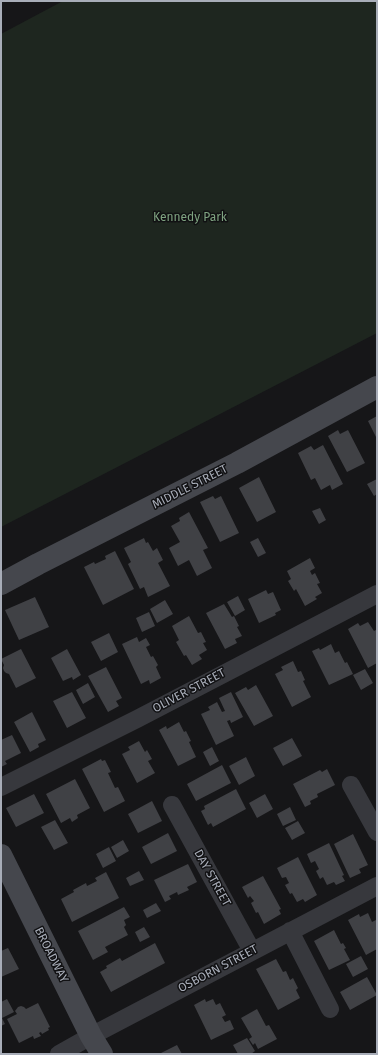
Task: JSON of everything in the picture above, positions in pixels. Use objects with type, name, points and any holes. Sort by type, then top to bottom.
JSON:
[{"type":"street","name":"MIDDLE STREET","points":[[1,584],[237,463],[377,387]]},
{"type":"street","name":"OLIVER STREET","points":[[1,787],[144,715],[377,594]]},
{"type":"street","points":[[351,785],[377,832]]},
{"type":"street","name":"DAY STREET","points":[[172,805],[252,951]]},
{"type":"street","name":"BROADWAY","points":[[1,855],[97,1045]]},
{"type":"street","name":"OSBORN STREET","points":[[60,1054],[97,1045],[252,951],[377,886]]},
{"type":"street","points":[[290,931],[330,1009]]},
{"type":"green space","name":"Kennedy Park","points":[[63,1],[377,1],[377,333],[1,527],[1,34]]},
{"type":"building","points":[[377,416],[377,439],[368,421]]},
{"type":"building","points":[[338,430],[340,434],[348,430],[365,463],[347,472],[328,436]]},
{"type":"building","points":[[323,445],[343,484],[332,490],[330,485],[321,490],[315,478],[311,480],[298,453],[311,446],[314,450]]},
{"type":"building","points":[[259,477],[276,512],[257,522],[239,488]]},
{"type":"building","points":[[377,479],[377,494],[374,496],[367,484]]},
{"type":"building","points":[[213,496],[215,499],[221,496],[239,533],[220,542],[200,502]]},
{"type":"building","points":[[320,508],[326,520],[319,524],[312,511]]},
{"type":"building","points":[[189,512],[208,548],[203,550],[212,568],[197,576],[189,560],[178,566],[169,548],[180,542],[171,526],[180,521],[179,518]]},
{"type":"building","points":[[144,538],[146,543],[148,542],[153,551],[157,548],[163,560],[158,563],[170,586],[148,597],[144,587],[140,589],[128,564],[131,562],[124,548]]},
{"type":"building","points":[[258,538],[266,553],[258,557],[250,542]]},
{"type":"building","points":[[115,551],[134,589],[103,605],[84,567],[94,562],[95,564],[106,559],[105,556]]},
{"type":"building","points":[[310,558],[315,568],[310,571],[312,575],[315,573],[320,583],[317,584],[322,593],[315,597],[317,599],[305,606],[296,589],[294,591],[288,581],[291,579],[287,571]]},
{"type":"building","points":[[266,590],[268,594],[273,592],[281,610],[275,613],[276,615],[259,623],[248,599]]},
{"type":"building","points":[[238,596],[245,610],[235,616],[227,602]]},
{"type":"building","points":[[35,597],[49,627],[19,640],[5,610]]},
{"type":"building","points":[[165,600],[173,614],[157,623],[150,609]]},
{"type":"building","points":[[224,604],[232,617],[234,616],[239,626],[237,627],[242,636],[235,639],[237,643],[225,649],[206,613]]},
{"type":"building","points":[[149,612],[155,626],[142,632],[136,618]]},
{"type":"building","points":[[189,616],[198,633],[201,632],[206,642],[203,643],[207,650],[199,655],[202,659],[192,665],[186,655],[184,656],[176,642],[179,640],[172,626]]},
{"type":"building","points":[[368,622],[374,631],[376,630],[377,632],[377,663],[368,668],[348,629],[358,623],[360,626]]},
{"type":"building","points":[[109,633],[118,652],[101,661],[91,642]]},
{"type":"building","points":[[137,637],[139,642],[146,638],[150,645],[146,647],[151,657],[153,656],[158,665],[156,667],[161,678],[150,684],[149,680],[141,684],[122,644]]},
{"type":"building","points":[[331,644],[335,653],[339,651],[353,674],[329,685],[312,651],[319,648],[320,650]]},
{"type":"building","points":[[21,649],[36,678],[16,688],[9,674],[4,671],[4,665],[1,659]]},
{"type":"building","points":[[67,649],[81,675],[73,680],[72,677],[63,681],[51,658]]},
{"type":"building","points":[[293,661],[298,672],[301,671],[305,680],[303,681],[311,697],[292,707],[275,674],[283,670],[281,667]]},
{"type":"building","points":[[106,667],[122,698],[116,701],[119,706],[108,712],[88,676]]},
{"type":"building","points":[[365,669],[373,683],[361,690],[353,675]]},
{"type":"building","points":[[88,683],[95,697],[83,704],[76,690]]},
{"type":"building","points":[[256,685],[273,716],[254,726],[235,693],[246,687],[248,690]]},
{"type":"building","points":[[72,692],[86,718],[67,728],[53,701]]},
{"type":"building","points":[[231,692],[243,717],[231,723],[230,720],[227,721],[234,736],[216,745],[201,714],[210,710],[208,707],[217,702],[222,712],[225,711],[219,698]]},
{"type":"building","points":[[32,712],[46,740],[38,744],[39,747],[30,752],[14,722]]},
{"type":"building","points":[[179,722],[191,741],[189,742],[196,757],[178,766],[159,730],[166,726],[167,729]]},
{"type":"building","points":[[12,735],[21,753],[5,761],[7,764],[1,767],[1,740]]},
{"type":"building","points":[[292,738],[302,756],[283,766],[273,748]]},
{"type":"building","points":[[139,741],[145,752],[147,750],[152,759],[148,761],[155,773],[137,783],[122,754],[130,750],[128,747]]},
{"type":"building","points":[[212,747],[219,761],[210,766],[203,752]]},
{"type":"building","points":[[246,757],[255,776],[239,785],[229,766]]},
{"type":"building","points":[[101,759],[102,761],[105,760],[111,772],[108,773],[115,788],[118,787],[125,801],[104,812],[82,769]]},
{"type":"building","points":[[222,765],[231,783],[196,801],[187,784]]},
{"type":"building","points":[[327,769],[335,785],[317,794],[318,797],[310,801],[311,804],[305,807],[293,784],[320,770],[322,772]]},
{"type":"building","points":[[75,779],[90,808],[77,815],[78,818],[72,822],[70,818],[61,823],[46,794]]},
{"type":"building","points":[[236,789],[246,809],[213,827],[211,823],[208,825],[201,811],[205,809],[204,806]]},
{"type":"building","points":[[34,794],[44,813],[16,827],[6,808]]},
{"type":"building","points":[[265,794],[273,809],[257,818],[249,803]]},
{"type":"building","points":[[152,801],[162,821],[138,833],[128,814]]},
{"type":"building","points":[[290,807],[296,820],[283,826],[277,814]]},
{"type":"building","points":[[55,820],[68,843],[54,850],[41,827]]},
{"type":"building","points":[[298,821],[305,833],[292,840],[285,828]]},
{"type":"building","points":[[168,833],[177,851],[151,864],[142,847]]},
{"type":"building","points":[[353,834],[368,865],[359,869],[361,873],[350,878],[334,844]]},
{"type":"building","points":[[123,840],[129,851],[117,858],[111,847]]},
{"type":"building","points":[[329,843],[344,875],[342,876],[345,881],[336,885],[334,882],[327,885],[323,877],[320,879],[316,871],[319,869],[315,861],[311,863],[307,854]]},
{"type":"building","points":[[109,847],[116,861],[103,868],[96,854]]},
{"type":"building","points":[[298,857],[317,895],[305,902],[303,899],[297,902],[292,893],[290,894],[285,885],[289,883],[286,877],[282,878],[277,868]]},
{"type":"building","points":[[188,864],[197,882],[187,887],[189,890],[178,895],[177,892],[169,896],[171,899],[165,902],[154,880]]},
{"type":"building","points":[[139,871],[144,880],[130,886],[126,878]]},
{"type":"building","points":[[106,872],[119,898],[72,922],[61,899],[86,883],[87,886],[97,881],[95,878]]},
{"type":"building","points":[[263,876],[281,909],[279,910],[281,914],[264,924],[258,912],[256,913],[251,903],[254,901],[250,896],[248,898],[242,887]]},
{"type":"building","points":[[156,903],[161,911],[147,918],[143,910]]},
{"type":"building","points":[[124,907],[130,917],[124,920],[126,925],[124,927],[128,935],[105,947],[108,952],[93,960],[78,931]]},
{"type":"building","points":[[368,913],[372,922],[376,920],[377,923],[377,949],[366,955],[348,920],[359,914],[360,917]]},
{"type":"building","points":[[144,927],[150,937],[140,942],[135,932]]},
{"type":"building","points":[[334,930],[341,944],[343,943],[346,948],[344,949],[350,960],[329,970],[314,941]]},
{"type":"building","points":[[155,943],[165,963],[111,992],[100,972],[107,968],[106,966],[120,958],[122,961]]},
{"type":"building","points":[[8,948],[19,969],[1,977],[1,951]]},
{"type":"building","points":[[361,956],[368,969],[353,977],[346,964]]},
{"type":"building","points":[[276,959],[283,972],[286,971],[290,980],[293,978],[298,988],[296,990],[300,998],[278,1010],[256,969]]},
{"type":"building","points":[[367,977],[377,995],[350,1010],[340,992]]},
{"type":"building","points":[[7,999],[14,1012],[2,1018],[5,1024],[1,1026],[1,1002]]},
{"type":"building","points":[[205,999],[206,1002],[213,999],[216,1005],[220,1003],[226,1015],[222,1017],[225,1022],[230,1020],[234,1029],[211,1040],[194,1005]]},
{"type":"building","points":[[38,1003],[50,1027],[48,1028],[49,1030],[42,1034],[41,1032],[39,1033],[41,1036],[34,1039],[33,1036],[19,1043],[7,1019],[17,1014],[15,1011],[18,1007],[21,1006],[26,1009]]},
{"type":"building","points":[[257,1009],[266,1026],[269,1025],[277,1039],[258,1049],[255,1043],[253,1045],[249,1039],[252,1037],[241,1018]]},
{"type":"building","points":[[247,1038],[255,1051],[251,1054],[238,1054],[233,1045]]},
{"type":"building","points":[[177,1045],[182,1054],[159,1054]]}]
